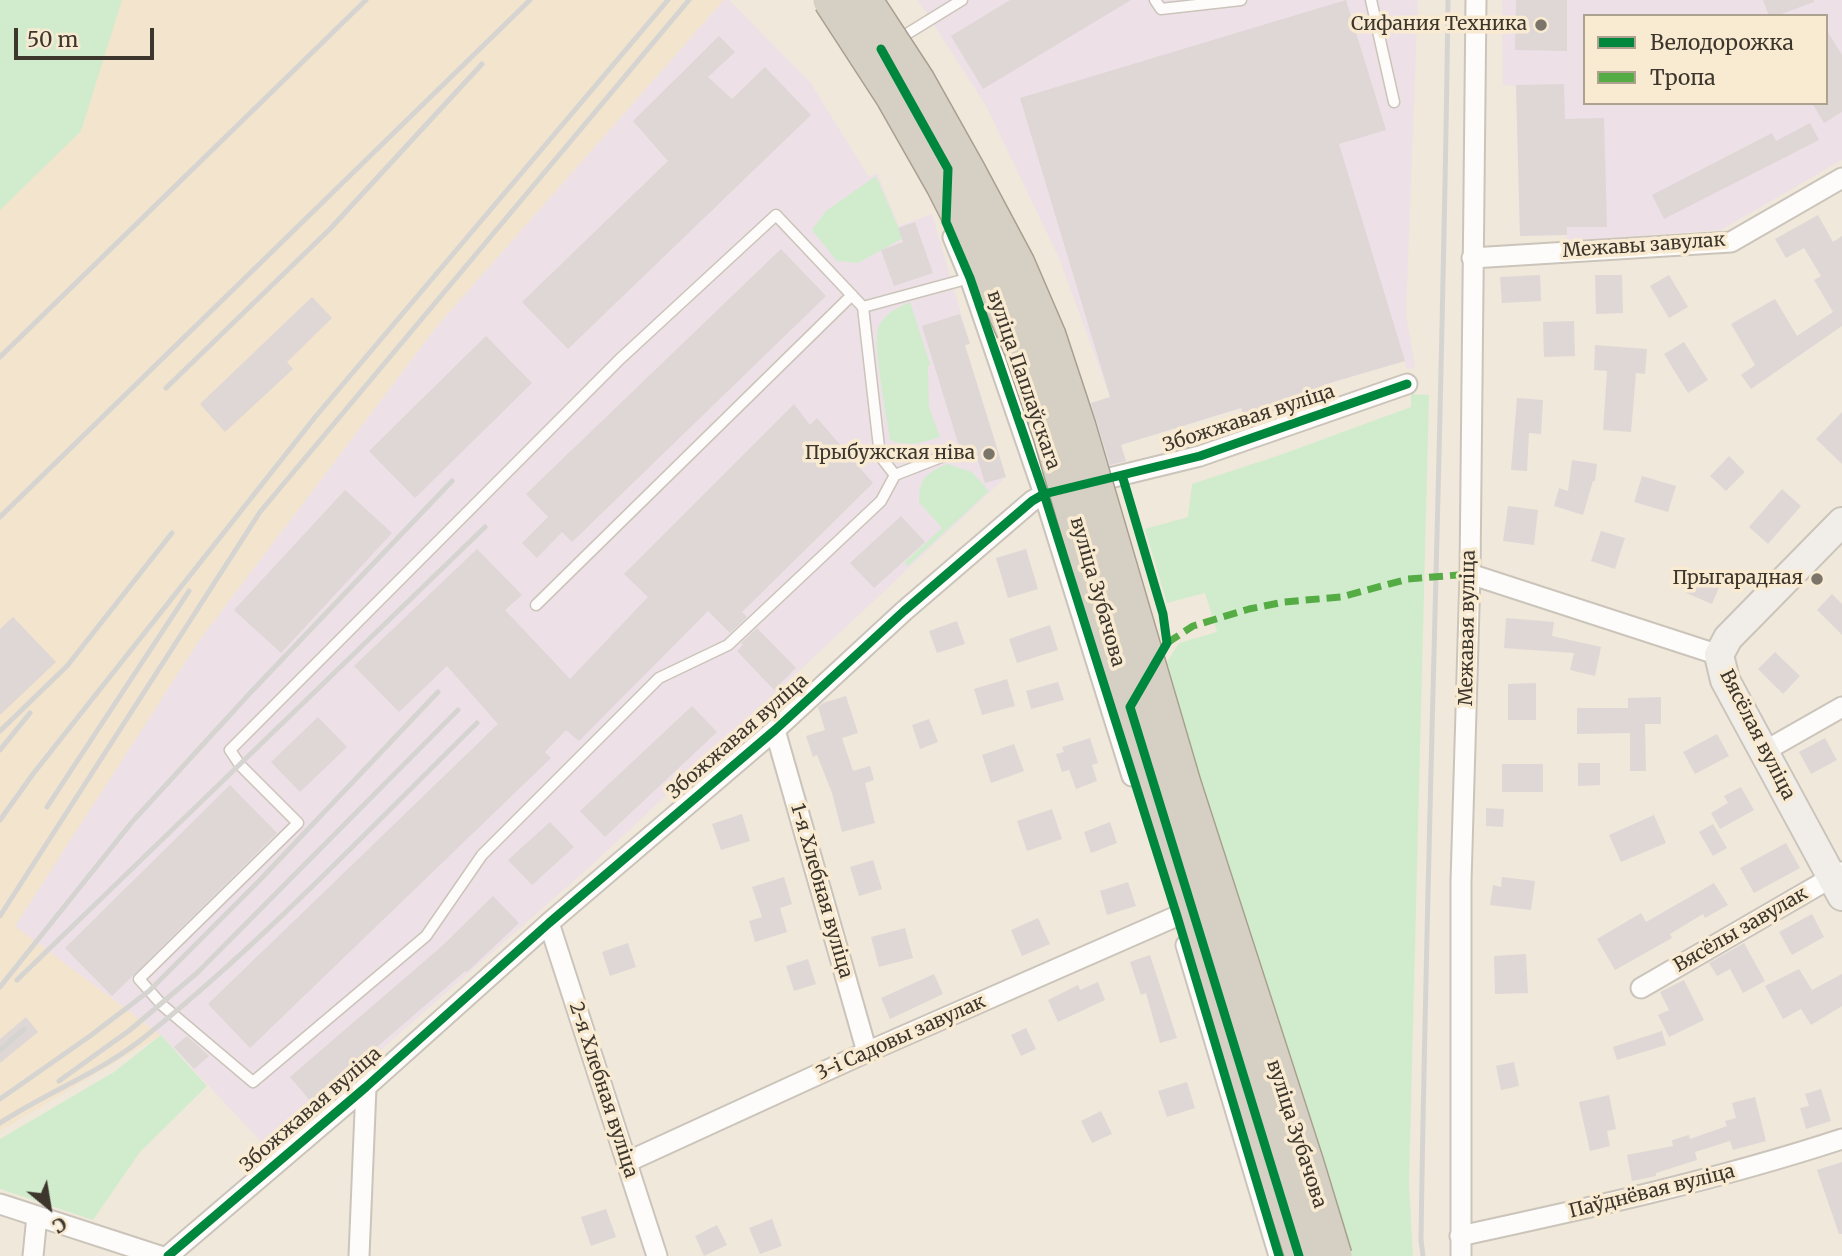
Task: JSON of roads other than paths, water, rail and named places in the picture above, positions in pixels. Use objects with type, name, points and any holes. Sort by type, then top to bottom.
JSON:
[{"type":"highway","name":"вуліца Зубачова","points":[[831,0],[894,97],[944,185],[991,278],[1022,349],[1051,435],[1155,794],[1303,1256]]},
{"type":"highway","name":"вуліца Зубачова","points":[[864,0],[917,81],[968,172],[1017,264],[1048,337],[1078,427],[1183,784],[1334,1256]]},
{"type":"street","name":"Межавая вуліца","points":[[1461,1256],[1461,882],[1470,574],[1476,0]]},
{"type":"street","name":"вуліца Паплаўскага","points":[[881,49],[948,169],[946,222],[970,278],[1044,494],[1177,916],[1279,1256]]},
{"type":"street","name":"Межавы завулак","points":[[1472,258],[1731,242],[1842,178]]},
{"type":"street","name":"Збожжавая вуліца","points":[[169,1256],[366,1087],[549,923],[775,730],[904,611],[1031,501],[1044,494],[1200,456],[1407,384]]},
{"type":"street","points":[[1719,655],[1728,638],[1842,522]]},
{"type":"street","name":"Вясёлая вуліца","points":[[1470,574],[1719,655],[1725,680],[1763,752],[1839,882]]},
{"type":"street","points":[[1763,752],[1842,706]]},
{"type":"street","name":"1-я Хлебная вуліца","points":[[775,730],[867,1052]]},
{"type":"street","name":"Вясёлы завулак","points":[[1641,988],[1839,882]]},
{"type":"street","name":"3-і Садовы завулак","points":[[627,1162],[867,1052],[1177,916]]},
{"type":"street","name":"2-я Хлебная вуліца","points":[[549,923],[657,1256]]},
{"type":"street","points":[[359,1256],[366,1087]]},
{"type":"street","name":"Паўднёвая вуліца","points":[[1461,1236],[1651,1195],[1842,1139]]},
{"type":"street","points":[[0,1204],[160,1256]]},
{"type":"street","points":[[33,1256],[37,1216]]},
{"type":"lane","points":[[881,49],[962,0]]},
{"type":"lane","points":[[1155,0],[1161,9],[1241,0]]},
{"type":"lane","points":[[1371,0],[1394,102]]},
{"type":"lane","points":[[895,475],[880,456],[863,307],[776,215],[620,359],[230,750],[240,765],[298,823],[139,979],[162,1004],[253,1082],[426,936],[482,855],[659,678],[728,645],[881,501],[895,475],[954,453]]},
{"type":"lane","points":[[863,307],[970,278]]},
{"type":"lane","points":[[536,605],[852,296]]},
{"type":"railway","points":[[0,357],[366,0]]},
{"type":"railway","points":[[0,517],[530,0]]},
{"type":"railway","points":[[0,820],[33,774],[316,416],[668,0]]},
{"type":"railway","points":[[0,916],[260,512],[689,0]]},
{"type":"railway","points":[[1423,1256],[1424,1085],[1448,0]]},
{"type":"railway","points":[[166,388],[330,229],[482,64]]},
{"type":"railway","points":[[0,987],[132,822],[251,692],[452,481]]},
{"type":"railway","points":[[17,980],[485,527]]},
{"type":"railway","points":[[0,731],[67,666],[172,533]]},
{"type":"railway","points":[[47,807],[189,591]]},
{"type":"railway","points":[[0,1099],[149,991],[258,882],[438,692]]},
{"type":"railway","points":[[59,1081],[130,1030],[197,973],[458,710]]},
{"type":"railway","points":[[0,750],[30,713]]},
{"type":"railway","points":[[0,1123],[129,1049],[190,1000],[315,884],[477,723]]},
{"type":"railway","points":[[0,1050],[24,1029]]},
{"type":"place","name":"Сифания Техника","points":[[1541,25]]},
{"type":"place","name":"Прыбужская ніва","points":[[989,454]]},
{"type":"place","name":"Прыгарадная","points":[[1817,579]]}]
